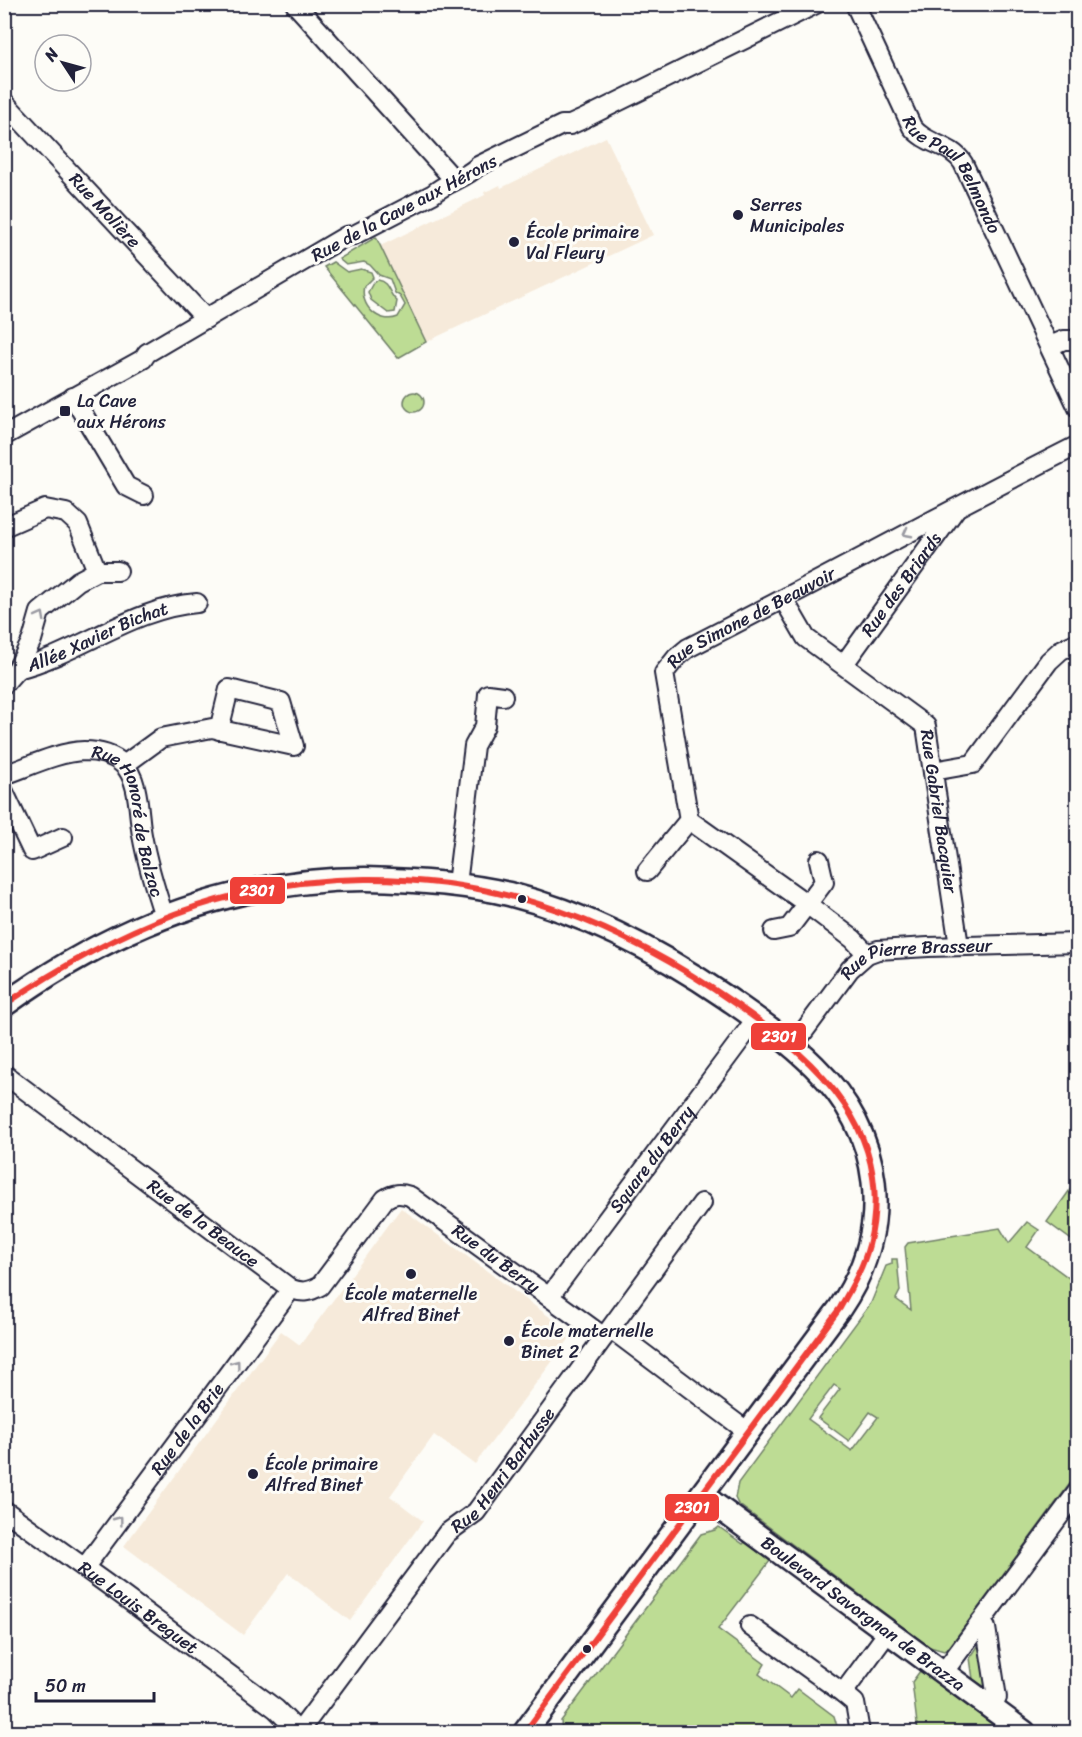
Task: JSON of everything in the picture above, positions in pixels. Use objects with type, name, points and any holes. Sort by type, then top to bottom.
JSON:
[{"type":"street","points":[[295,4],[448,172],[452,182]]},
{"type":"street","name":"Rue de la Cave aux Hérons","points":[[5,435],[73,397],[82,395],[346,236],[354,235],[472,172],[478,166],[562,125],[570,125],[581,120],[816,4]]},
{"type":"street","name":"Rue Paul Belmondo","points":[[855,4],[912,128],[924,139],[951,150],[959,156],[963,163],[1077,408]]},
{"type":"street","name":"Rue Molière","points":[[4,102],[206,319]]},
{"type":"street","points":[[1050,346],[1064,340],[1077,340]]},
{"type":"street","points":[[73,397],[126,486],[144,495]]},
{"type":"street","name":"Rue Simone de Beauvoir","points":[[689,820],[664,673],[676,658],[688,648],[784,600],[958,505],[1077,446]]},
{"type":"street","name":"Rue des Briards","points":[[844,664],[958,505]]},
{"type":"street","points":[[4,527],[45,509],[66,513],[78,524],[97,571]]},
{"type":"street","points":[[11,664],[32,640],[40,612],[78,581],[97,571],[118,571]]},
{"type":"street","name":"Rue Gabriel Bacquier","points":[[784,600],[806,638],[926,726],[959,946]]},
{"type":"street","name":"Allée Xavier Bichat","points":[[4,684],[11,664],[41,663],[155,610],[197,603]]},
{"type":"street","points":[[933,771],[973,764],[1049,662],[1061,650],[1077,642]]},
{"type":"street","points":[[457,884],[474,746],[484,726],[488,694],[503,696]]},
{"type":"street","points":[[124,765],[161,738],[212,728],[219,730]]},
{"type":"street","name":"Rue Honoré de Balzac","points":[[4,775],[69,753],[83,751],[105,753],[124,765],[130,774],[134,788],[142,835],[164,916]]},
{"type":"street","points":[[4,792],[32,851],[63,837]]},
{"type":"street","points":[[647,871],[689,820],[807,904],[853,939],[867,954]]},
{"type":"street","points":[[774,931],[789,928],[824,882],[819,860]]},
{"type":"street","points":[[4,1005],[52,972],[96,947],[164,916],[234,896],[318,882],[362,879],[457,884],[509,894],[623,935],[687,971],[794,1046],[837,1091],[856,1124],[875,1181],[874,1222],[858,1278],[840,1308],[525,1732]]},
{"type":"street","name":"Rue Pierre Brasseur","points":[[794,1046],[850,969],[867,954],[886,950],[959,946],[1077,943]]},
{"type":"street","name":"Square du Berry","points":[[549,1297],[756,1019]]},
{"type":"street","name":"Rue de la Beauce","points":[[4,1074],[291,1289]]},
{"type":"street","name":"Rue du Berry","points":[[291,1289],[310,1292],[320,1286],[385,1199],[392,1194],[400,1193],[410,1196],[549,1297],[607,1333],[748,1432]]},
{"type":"street","name":"Rue Henri Barbusse","points":[[299,1732],[447,1533],[476,1512],[702,1203]]},
{"type":"street","name":"Rue de la Brie","points":[[85,1568],[291,1289]]},
{"type":"street","points":[[943,1673],[1077,1491]]},
{"type":"street","name":"Boulevard Savorgnan de Brazza","points":[[702,1494],[1024,1732]]},
{"type":"street","name":"Rue Louis Breguet","points":[[4,1510],[276,1709],[299,1732]]},
{"type":"street","points":[[980,1623],[987,1628],[997,1698],[990,1708]]},
{"type":"street","points":[[750,1626],[855,1703],[860,1732]]},
{"type":"street","points":[[843,1693],[888,1632]]},
{"type":"shaded area","name":"École primaire Val Fleury","points":[[606,137],[653,235],[426,342],[380,246],[485,195],[484,192],[500,185],[501,188]]},
{"type":"shaded area","points":[[401,1208],[573,1334],[475,1464],[434,1435],[390,1496],[423,1521],[350,1621],[288,1573],[243,1635],[124,1546],[281,1331],[300,1345]]},
{"type":"green space","points":[[376,237],[426,342],[398,358],[324,267],[333,262],[347,272],[361,269],[371,272],[373,277],[364,286],[363,293],[368,306],[378,316],[391,319],[398,317],[405,305],[400,296],[395,293],[390,279],[379,275],[364,262],[346,265],[339,259]]},
{"type":"green space","points":[[377,280],[387,286],[397,301],[395,312],[388,313],[371,300],[368,292]]},
{"type":"green space","points":[[410,392],[418,392],[424,398],[424,406],[418,412],[410,412],[404,406],[404,398]]},
{"type":"green space","points":[[1078,1181],[1077,1244],[1047,1222]]},
{"type":"green space","points":[[1027,1222],[1039,1230],[1027,1247],[1077,1284],[1077,1474],[944,1651],[930,1647],[738,1504],[735,1498],[738,1483],[871,1303],[886,1266],[892,1264],[892,1259],[897,1259],[900,1291],[896,1299],[911,1310],[905,1247],[908,1243],[1000,1228],[1009,1243]],"holes":[[[834,1385],[840,1389],[818,1418],[849,1441],[870,1412],[878,1417],[852,1451],[808,1419]]]},
{"type":"green space","points":[[719,1527],[743,1544],[745,1542],[770,1561],[718,1629],[765,1664],[759,1674],[791,1698],[798,1689],[834,1716],[837,1726],[832,1732],[562,1732],[561,1721],[701,1534]]},
{"type":"green space","points":[[983,1639],[991,1691],[973,1679],[970,1658]]},
{"type":"green space","points":[[920,1671],[1003,1732],[918,1732],[912,1682]]},
{"type":"transit line","name":"2301","points":[[4,1005],[88,953],[131,932],[220,899],[267,888],[315,882],[365,879],[417,881],[467,887],[515,897],[561,911],[606,929],[650,951],[694,976],[767,1027],[822,1076],[844,1104],[861,1135],[872,1168],[875,1205],[869,1245],[856,1278],[840,1308],[525,1732]]},
{"type":"place","name":"Serres Municipales","points":[[738,215]]},
{"type":"place","name":"École primaire Val Fleury","points":[[514,242]]},
{"type":"place","name":"La Cave aux Hérons","points":[[65,411]]},
{"type":"place","name":"École maternelle Alfred Binet","points":[[411,1274]]},
{"type":"place","name":"École maternelle Binet 2","points":[[509,1341]]},
{"type":"place","name":"École primaire Alfred Binet","points":[[253,1474]]}]
